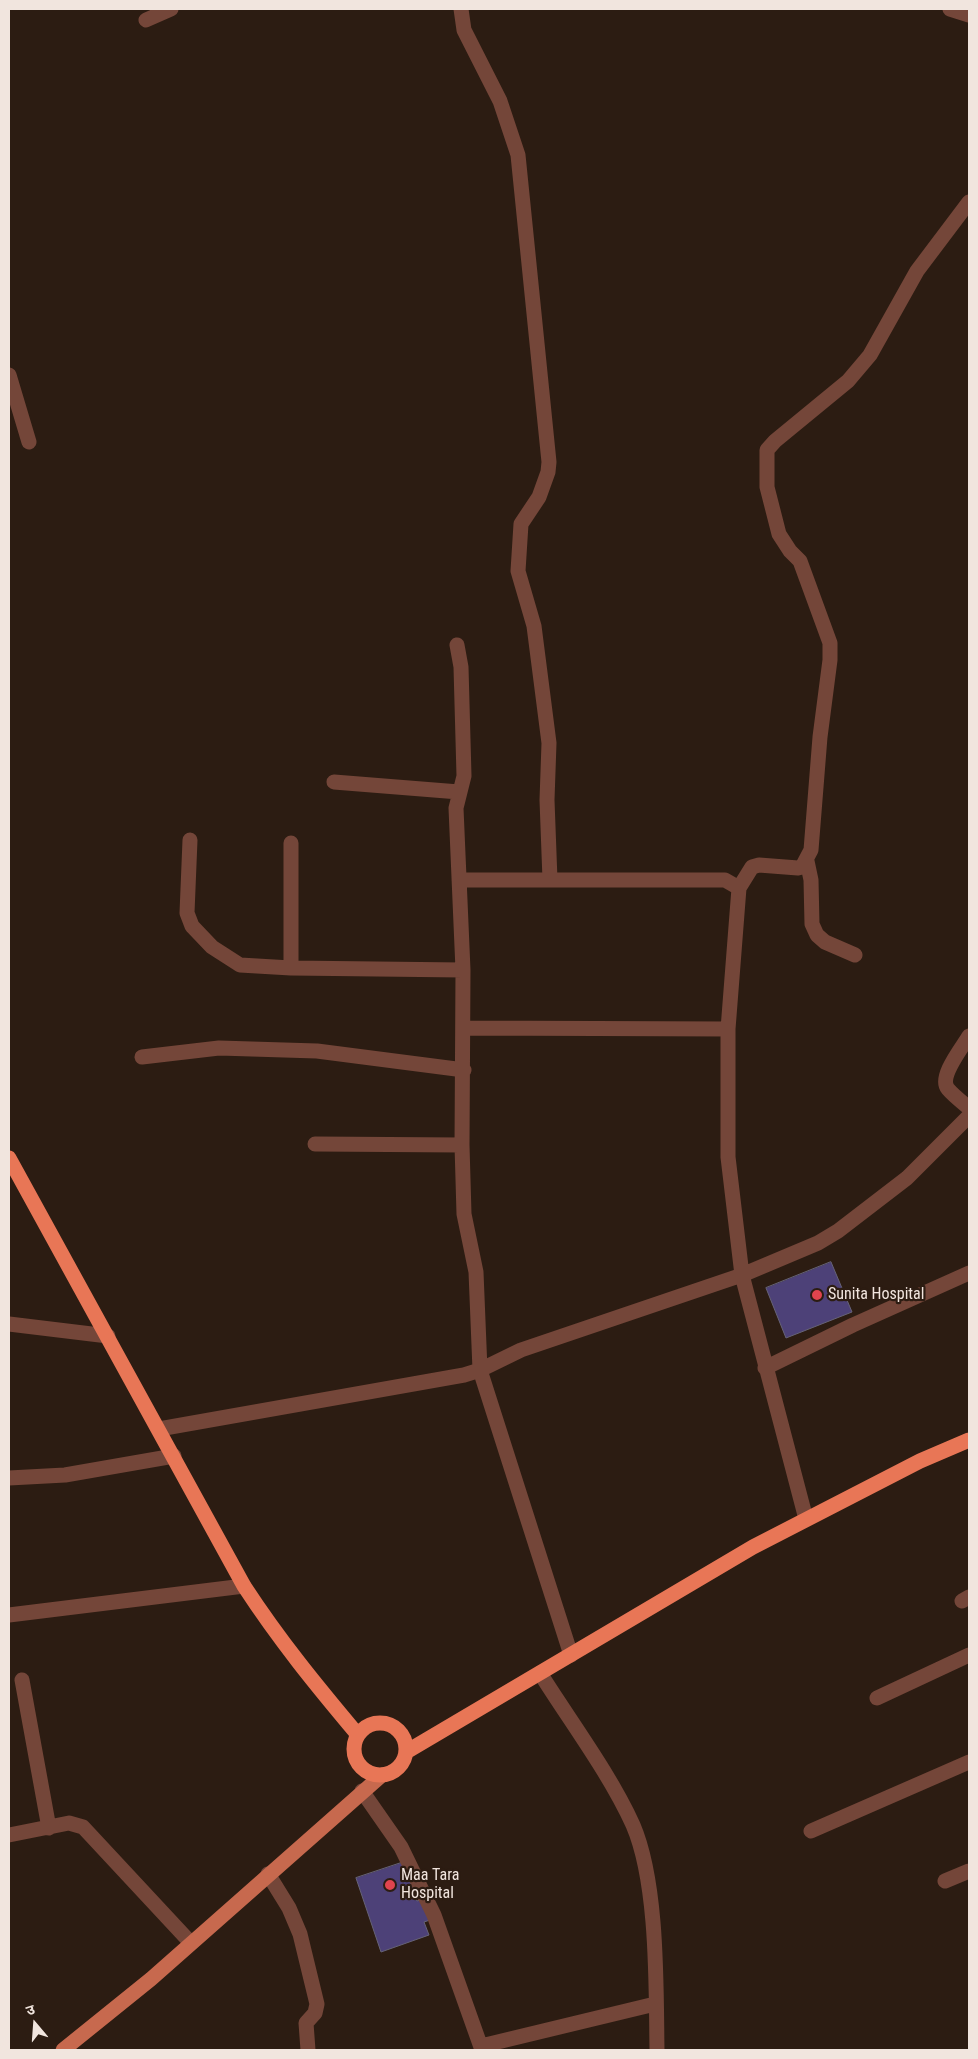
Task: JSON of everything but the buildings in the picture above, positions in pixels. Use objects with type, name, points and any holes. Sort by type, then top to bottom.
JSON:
[{"type":"highway","points":[[9,1158],[159,1428],[244,1586],[306,1675],[358,1735]]},
{"type":"highway","points":[[406,1752],[753,1547],[920,1461],[969,1440]]},
{"type":"highway","points":[[377,1723],[388,1724],[398,1731],[404,1740],[406,1752],[402,1763],[393,1771],[382,1775],[371,1773],[358,1762],[354,1746],[358,1735],[366,1727],[377,1723]]},
{"type":"main road","points":[[63,2050],[151,1978],[382,1775]]},
{"type":"street","points":[[146,20],[171,9]]},
{"type":"street","points":[[461,9],[464,30],[500,101],[518,155],[534,306],[549,462],[548,472],[539,497],[521,524],[518,571],[534,626],[549,743],[547,800],[550,880]]},
{"type":"street","points":[[950,9],[969,15]]},
{"type":"street","points":[[806,1519],[742,1275],[728,1157],[728,1030],[739,888],[752,868],[759,865],[798,868],[802,867],[807,861],[811,850],[820,737],[830,660],[830,643],[800,562],[778,534],[767,488],[767,450],[775,441],[848,381],[870,355],[918,271],[969,202]]},
{"type":"street","points":[[9,375],[29,442]]},
{"type":"street","points":[[457,645],[461,667],[464,776],[456,808],[464,970],[462,1145],[465,1225],[476,1272],[480,1370],[571,1655]]},
{"type":"street","points":[[334,782],[459,792]]},
{"type":"street","points":[[190,840],[187,913],[192,926],[212,947],[240,965],[291,968],[464,970]]},
{"type":"street","points":[[291,843],[291,968]]},
{"type":"street","points":[[807,861],[811,880],[812,924],[817,935],[825,942],[854,955]]},
{"type":"street","points":[[459,880],[725,880],[739,888]]},
{"type":"street","points":[[463,1028],[728,1030]]},
{"type":"street","points":[[969,1036],[946,1073],[944,1080],[947,1088],[969,1108]]},
{"type":"street","points":[[142,1058],[219,1048],[317,1052],[464,1070]]},
{"type":"street","points":[[159,1428],[480,1370],[521,1350],[742,1275],[818,1243],[838,1231],[907,1178],[969,1116]]},
{"type":"street","points":[[315,1144],[462,1145]]},
{"type":"street","points":[[765,1368],[853,1325],[969,1273]]},
{"type":"street","points":[[9,1324],[108,1336]]},
{"type":"street","points":[[9,1478],[64,1474],[174,1456]]},
{"type":"street","points":[[9,1615],[244,1586]]},
{"type":"street","points":[[876,1698],[969,1655]]},
{"type":"street","points":[[540,1673],[616,1794],[633,1826],[647,1878],[653,1937],[657,2050]]},
{"type":"street","points":[[22,1680],[50,1828]]},
{"type":"street","points":[[811,1831],[969,1762]]},
{"type":"street","points":[[362,1791],[401,1847],[434,1915],[481,2048],[655,2004]]},
{"type":"street","points":[[9,1835],[69,1823],[83,1827],[190,1942]]},
{"type":"street","points":[[945,1881],[969,1871]]},
{"type":"street","points":[[268,1874],[289,1908],[300,1934],[316,1998],[315,2014],[306,2023],[308,2050]]},
{"type":"place","name":"Sunita Hospital","points":[[817,1295]]},
{"type":"place","name":"Maa Tara Hospital","points":[[390,1885]]}]
